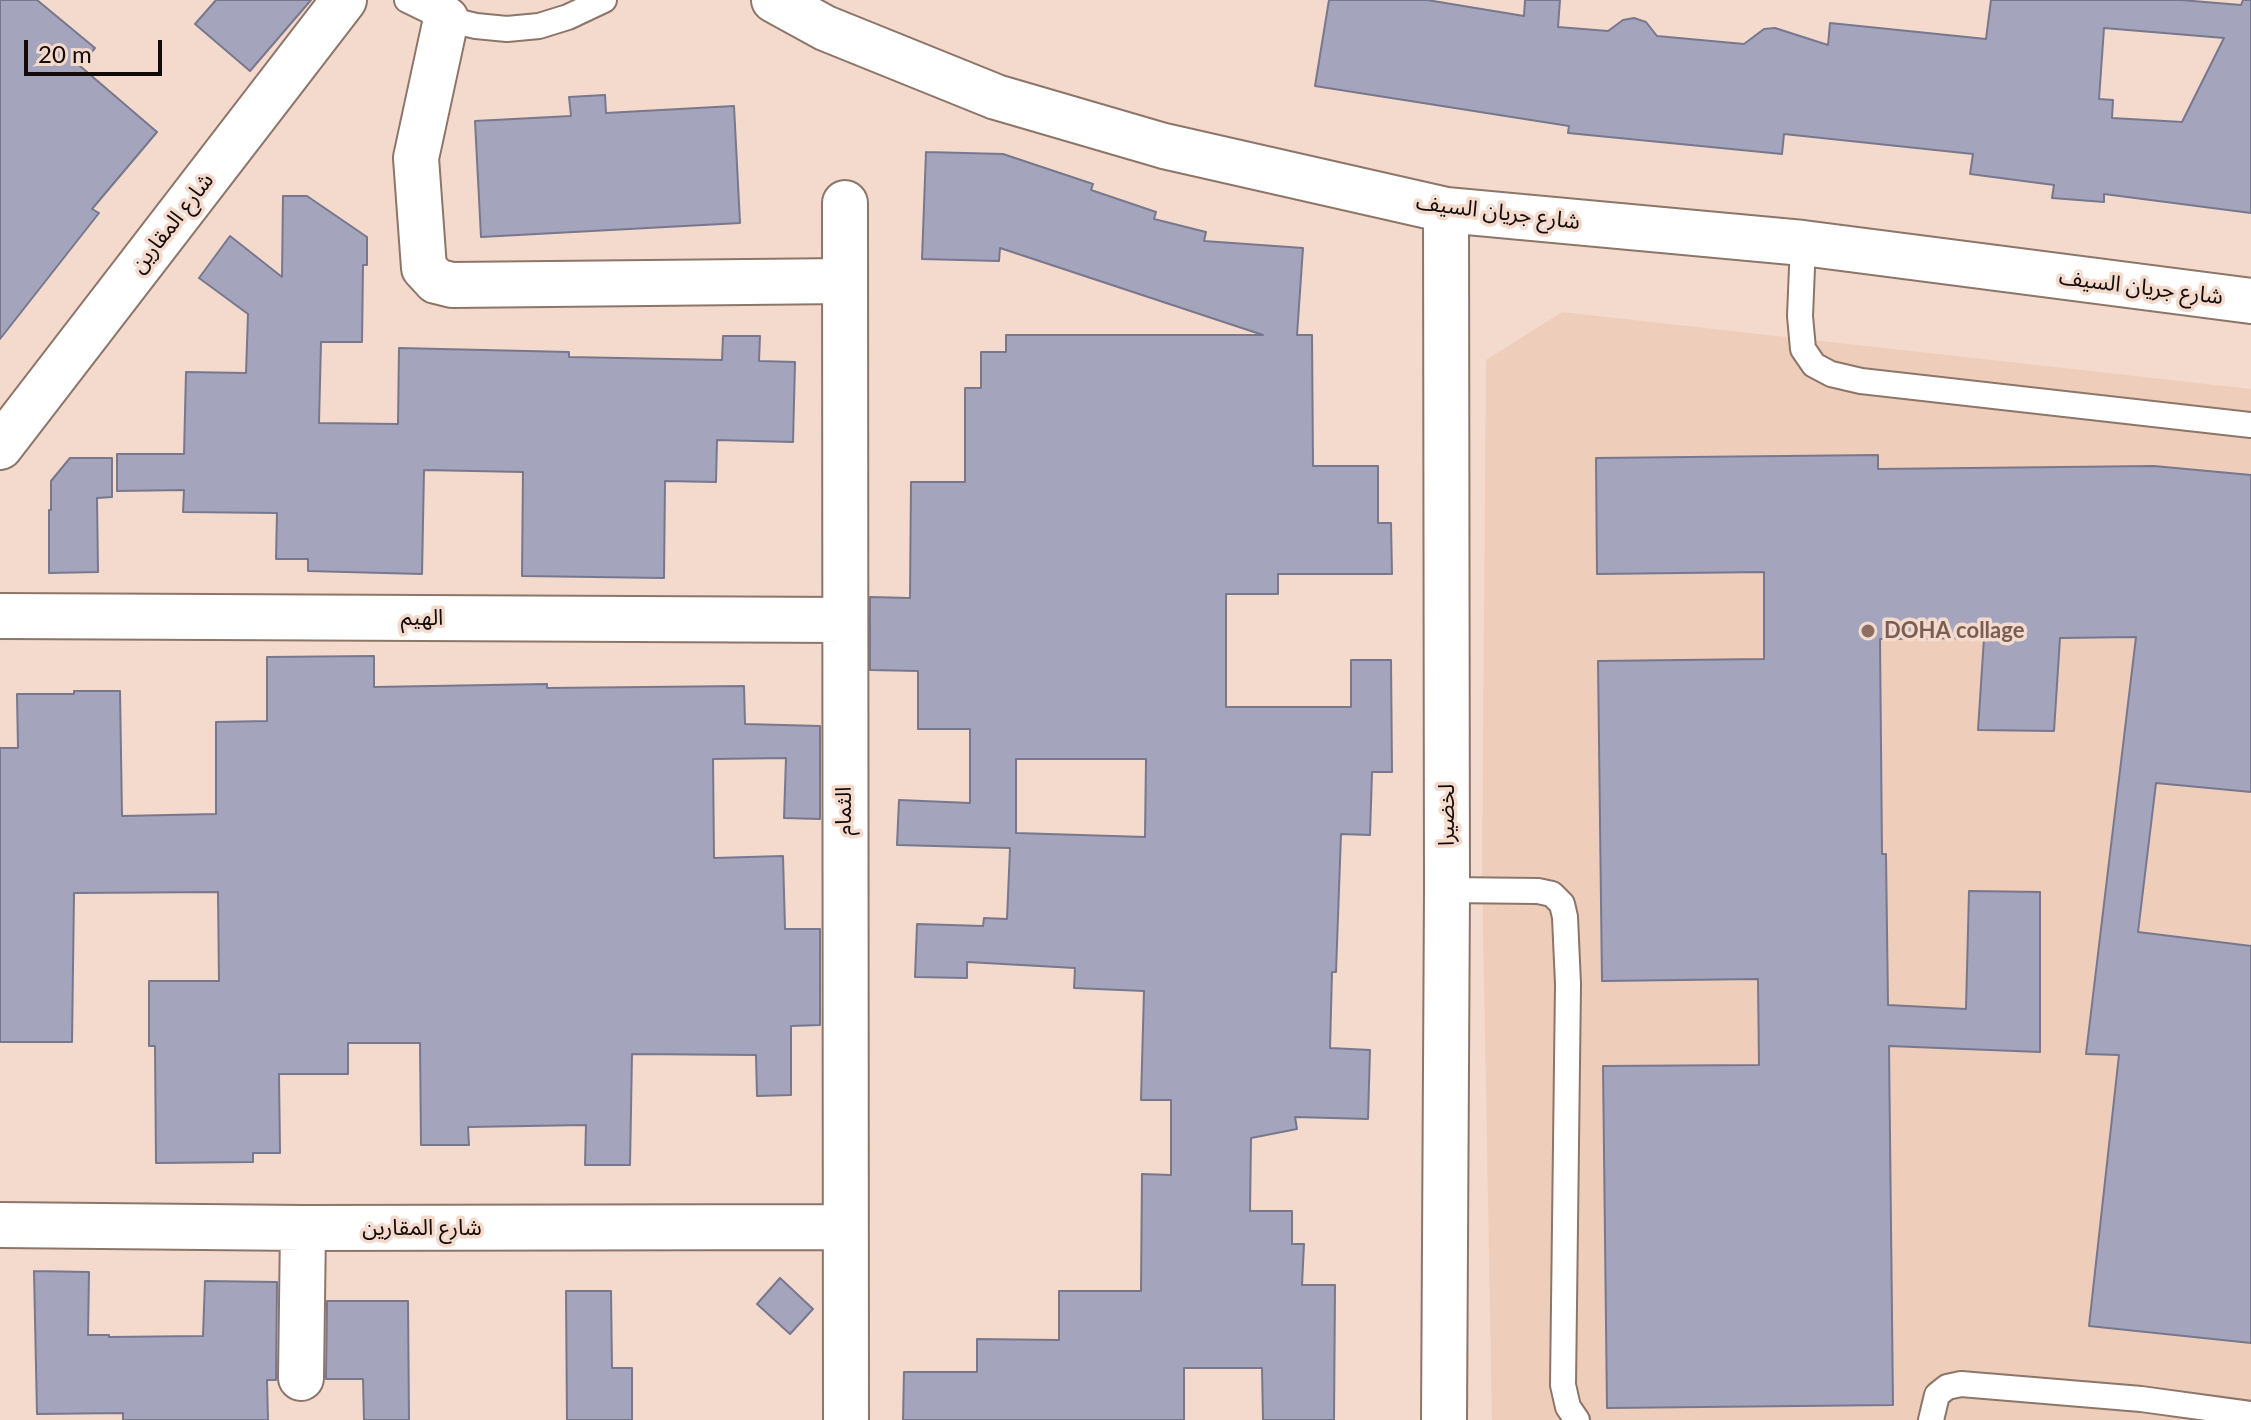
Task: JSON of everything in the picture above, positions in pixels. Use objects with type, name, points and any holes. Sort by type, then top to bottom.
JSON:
[{"type":"street","name":"شارع المقارين","points":[[0,447],[344,0]]},
{"type":"street","name":"شارع جريان السيف","points":[[774,0],[825,28],[996,97],[1164,146],[1446,210],[1803,243],[2251,301]]},
{"type":"street","points":[[446,19],[416,158],[424,268],[436,281],[452,285],[845,281]]},
{"type":"street","name":"الثمام","points":[[845,203],[846,1420]]},
{"type":"street","name":"لخضيرا","points":[[1444,1420],[1446,210]]},
{"type":"street","name":"الهيم","points":[[0,616],[844,620]]},
{"type":"street","name":"شارع المقارين","points":[[0,1225],[845,1227]]},
{"type":"street","points":[[301,1378],[303,1228]]},
{"type":"lane","points":[[407,0],[446,19],[507,29],[539,26],[568,17],[604,0]]},
{"type":"lane","points":[[1803,243],[1800,316],[1803,349],[1814,365],[1831,374],[1861,381],[2251,425]]},
{"type":"lane","points":[[1447,890],[1538,891],[1552,894],[1562,904],[1568,984],[1563,1385],[1568,1407],[1577,1420]]},
{"type":"lane","points":[[1931,1420],[1937,1395],[1947,1387],[1961,1384],[2141,1399],[2251,1414]]},
{"type":"shaded area","name":"DOHA collage","points":[[1562,312],[2251,389],[2251,1420],[1492,1420],[1482,874],[1486,360]]},
{"type":"building","points":[[0,0],[37,0],[95,48],[80,66],[157,132],[92,209],[99,213],[0,339]]},
{"type":"building","points":[[216,0],[311,0],[250,71],[195,24]]},
{"type":"building","points":[[1329,0],[1427,0],[1524,16],[1525,0],[1560,0],[1558,27],[1608,31],[1623,20],[1634,18],[1646,22],[1657,36],[1744,44],[1764,29],[1775,28],[1828,45],[1830,23],[1986,39],[1991,0],[2181,0],[2241,5],[2243,0],[2251,0],[2251,213],[2104,194],[2104,202],[2052,198],[2054,185],[1970,174],[1973,154],[1784,134],[1782,154],[1568,133],[1569,126],[1315,86]],"holes":[[[2104,28],[2224,38],[2182,122],[2112,118],[2113,100],[2099,99]]]},
{"type":"building","points":[[605,95],[606,113],[734,106],[740,223],[481,237],[475,121],[571,116],[569,97]]},
{"type":"building","points":[[926,152],[1003,154],[1093,184],[1091,190],[1156,212],[1154,219],[1206,232],[1204,241],[1303,248],[1297,335],[1312,335],[1313,466],[1378,466],[1378,523],[1391,523],[1392,574],[1278,574],[1278,594],[1226,594],[1226,707],[1351,707],[1351,660],[1391,660],[1392,772],[1372,772],[1370,835],[1341,834],[1336,972],[1332,972],[1330,1048],[1370,1050],[1368,1119],[1295,1117],[1297,1129],[1251,1138],[1250,1211],[1292,1211],[1292,1244],[1304,1244],[1302,1285],[1335,1285],[1334,1420],[1263,1420],[1262,1368],[1184,1368],[1184,1420],[903,1420],[904,1372],[977,1372],[977,1339],[1059,1340],[1059,1291],[1141,1291],[1142,1174],[1171,1175],[1171,1100],[1141,1100],[1144,991],[1074,988],[1075,968],[967,962],[967,978],[915,977],[917,924],[983,926],[984,918],[1007,919],[1010,848],[897,845],[899,800],[970,803],[970,729],[918,729],[918,671],[870,670],[870,597],[910,598],[911,482],[965,482],[965,388],[981,388],[981,352],[1006,352],[1006,335],[1263,335],[1000,248],[999,261],[922,259]],"holes":[[[1016,759],[1146,759],[1145,837],[1016,833]]]},
{"type":"building","points":[[283,196],[307,196],[367,237],[367,265],[363,265],[362,342],[321,342],[319,423],[398,424],[399,348],[569,352],[569,357],[722,360],[723,336],[760,336],[759,361],[795,362],[793,442],[717,440],[716,482],[665,481],[664,578],[522,576],[523,472],[424,470],[422,574],[308,571],[308,559],[276,559],[277,513],[183,512],[184,490],[117,491],[117,454],[184,454],[186,372],[246,373],[248,314],[199,278],[230,236],[282,277]]},
{"type":"building","points":[[1878,455],[1878,469],[2154,466],[2251,475],[2251,792],[2156,783],[2138,932],[2251,946],[2251,1343],[2089,1326],[2119,1055],[2086,1054],[2136,637],[2060,638],[2054,731],[1978,730],[1984,638],[1880,639],[1882,854],[1886,854],[1888,1005],[1966,1009],[1969,891],[2040,892],[2040,1052],[1889,1046],[1893,1405],[1607,1408],[1603,1066],[1759,1065],[1758,979],[1602,981],[1598,661],[1764,659],[1764,572],[1597,574],[1596,458]]},
{"type":"building","points":[[70,458],[112,458],[112,497],[97,498],[98,572],[49,573],[51,481]]},
{"type":"building","points":[[374,656],[374,687],[547,684],[547,688],[744,686],[745,724],[820,726],[820,819],[784,818],[786,758],[713,759],[714,858],[783,856],[785,929],[820,929],[820,1025],[791,1026],[791,1095],[757,1096],[756,1055],[632,1054],[630,1165],[585,1165],[586,1125],[468,1127],[469,1145],[421,1145],[420,1043],[348,1043],[348,1074],[279,1074],[280,1153],[253,1153],[253,1162],[156,1163],[155,1046],[149,1046],[149,981],[219,981],[218,892],[74,893],[72,1042],[0,1042],[0,748],[18,748],[17,694],[120,691],[122,816],[216,814],[216,722],[267,721],[267,657]]},
{"type":"building","points":[[34,1271],[89,1272],[88,1335],[109,1337],[203,1336],[205,1281],[277,1282],[276,1380],[267,1380],[268,1420],[123,1420],[123,1413],[37,1414]]},
{"type":"building","points":[[780,1278],[813,1309],[790,1334],[757,1304]]},
{"type":"building","points":[[566,1291],[611,1291],[612,1368],[632,1368],[632,1420],[567,1420]]},
{"type":"building","points":[[327,1301],[408,1301],[409,1420],[364,1420],[363,1379],[326,1379]]},
{"type":"place","name":"DOHA collage","points":[[1868,631]]}]
